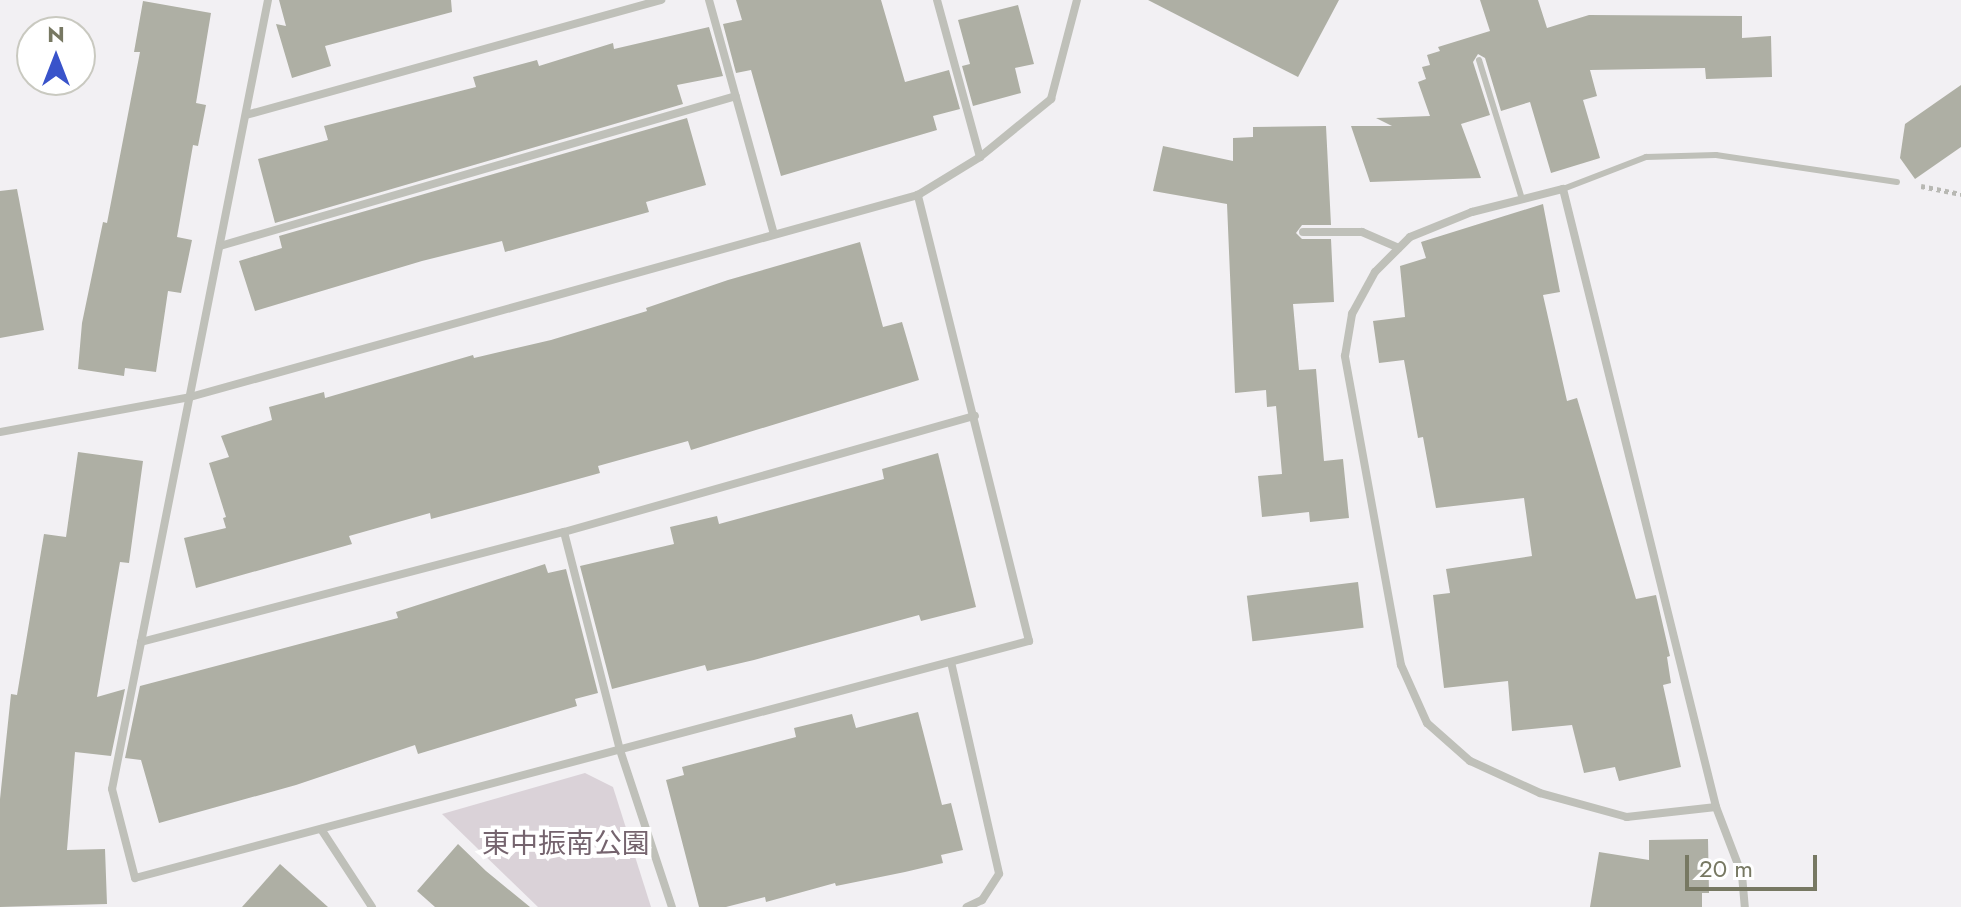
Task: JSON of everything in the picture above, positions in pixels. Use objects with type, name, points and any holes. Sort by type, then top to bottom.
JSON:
[{"type":"street","points":[[268,0],[112,789],[135,878],[1029,641],[918,195]]},
{"type":"street","points":[[246,115],[661,0]]},
{"type":"street","points":[[709,0],[774,234]]},
{"type":"street","points":[[937,0],[980,157]]},
{"type":"street","points":[[0,432],[190,397],[918,195],[980,157],[1051,99],[1077,0]]},
{"type":"street","points":[[220,246],[736,96]]},
{"type":"street","points":[[1716,807],[1627,817],[1540,793],[1470,761],[1427,723],[1401,665],[1345,356],[1352,314],[1375,272],[1410,237],[1472,212],[1563,189],[1716,807],[1742,875],[1745,907]]},
{"type":"street","points":[[1303,232],[1362,232],[1399,248]]},
{"type":"street","points":[[141,642],[564,532],[975,416]]},
{"type":"street","points":[[564,532],[620,750],[672,907]]},
{"type":"street","points":[[951,662],[999,874],[982,900],[967,907]]},
{"type":"street","points":[[321,829],[372,907]]},
{"type":"lane","points":[[1479,60],[1522,199]]},
{"type":"lane","points":[[1563,189],[1646,157],[1716,155],[1897,182]]},
{"type":"path","points":[[1897,182],[1961,194]]},
{"type":"green space","name":"東中振南公園","points":[[585,773],[613,787],[651,907],[538,907],[442,814]]},
{"type":"building","points":[[279,0],[451,0],[452,12],[325,46],[331,66],[292,78],[276,24],[286,26]]},
{"type":"building","points":[[736,0],[881,0],[905,82],[949,70],[960,109],[933,116],[937,130],[781,176],[751,70],[736,73],[723,24],[742,20]]},
{"type":"building","points":[[1148,0],[1339,0],[1298,77]]},
{"type":"building","points":[[1480,0],[1538,0],[1547,28],[1589,15],[1742,16],[1742,38],[1771,36],[1772,77],[1706,79],[1705,68],[1590,70],[1597,96],[1583,100],[1600,158],[1551,173],[1530,102],[1501,111],[1485,58],[1478,54],[1473,62],[1490,115],[1461,124],[1481,178],[1370,182],[1351,126],[1392,126],[1376,118],[1430,116],[1418,82],[1426,79],[1422,67],[1430,65],[1427,55],[1440,51],[1438,47],[1490,31]]},
{"type":"building","points":[[143,1],[211,13],[196,103],[206,105],[198,146],[193,145],[177,237],[192,240],[181,293],[168,291],[156,372],[125,368],[124,376],[78,369],[82,323],[103,222],[107,223],[140,52],[134,52]]},
{"type":"building","points":[[1018,5],[1034,64],[1015,68],[1021,93],[973,106],[962,66],[970,64],[958,20]]},
{"type":"building","points":[[709,27],[723,76],[677,85],[683,104],[275,223],[258,159],[328,140],[324,126],[476,87],[473,77],[537,60],[539,66],[613,43],[614,49]]},
{"type":"building","points":[[1961,85],[1961,147],[1915,179],[1900,158],[1905,124]]},
{"type":"building","points":[[687,118],[706,185],[646,202],[649,212],[505,252],[502,241],[422,261],[255,311],[239,261],[282,248],[279,236]]},
{"type":"building","points":[[1326,126],[1331,225],[1302,225],[1296,233],[1302,239],[1331,239],[1334,302],[1293,304],[1299,370],[1316,369],[1324,461],[1343,459],[1349,518],[1310,522],[1309,512],[1262,517],[1258,476],[1282,474],[1276,406],[1267,407],[1266,390],[1235,393],[1227,204],[1153,191],[1163,146],[1233,161],[1233,138],[1253,137],[1253,127]]},
{"type":"building","points":[[17,189],[44,330],[0,338],[0,191]]},
{"type":"building","points":[[1543,204],[1560,292],[1543,295],[1567,401],[1577,398],[1636,599],[1656,595],[1670,656],[1667,657],[1671,683],[1663,685],[1681,767],[1619,781],[1615,767],[1584,773],[1572,725],[1512,731],[1508,681],[1444,688],[1433,595],[1450,593],[1446,569],[1532,556],[1524,498],[1436,508],[1423,437],[1418,438],[1404,360],[1379,363],[1373,321],[1405,317],[1400,266],[1426,258],[1421,242]]},
{"type":"building","points":[[860,242],[883,327],[902,322],[919,380],[691,450],[688,441],[598,466],[600,473],[431,519],[430,513],[349,536],[352,544],[196,588],[184,538],[226,528],[223,518],[226,517],[209,463],[229,457],[221,436],[272,420],[269,407],[324,392],[325,398],[473,355],[474,358],[551,340],[647,311],[646,308],[728,280]]},
{"type":"building","points":[[78,452],[143,461],[129,563],[120,562],[97,697],[125,689],[111,756],[75,752],[67,850],[105,849],[107,904],[0,907],[0,799],[11,694],[17,695],[44,534],[66,537]]},
{"type":"building","points":[[938,453],[976,607],[921,621],[919,615],[754,660],[707,671],[705,665],[612,689],[580,566],[674,544],[670,527],[717,516],[719,524],[884,479],[882,469]]},
{"type":"building","points":[[545,564],[548,573],[566,569],[598,693],[575,699],[577,706],[418,754],[415,745],[296,785],[159,823],[141,760],[125,758],[140,686],[398,618],[396,612]]},
{"type":"building","points":[[1358,582],[1364,628],[1252,641],[1247,596]]},
{"type":"building","points":[[918,712],[942,805],[951,803],[963,850],[941,855],[943,863],[905,872],[836,886],[835,883],[766,902],[765,897],[726,907],[699,907],[666,780],[684,775],[682,767],[796,737],[794,728],[852,714],[856,728]]},
{"type":"building","points":[[1708,839],[1709,893],[1702,893],[1702,907],[1590,907],[1599,852],[1649,860],[1649,840]]},
{"type":"building","points":[[458,844],[530,907],[435,907],[417,891]]},
{"type":"building","points":[[280,864],[328,907],[242,907]]}]
